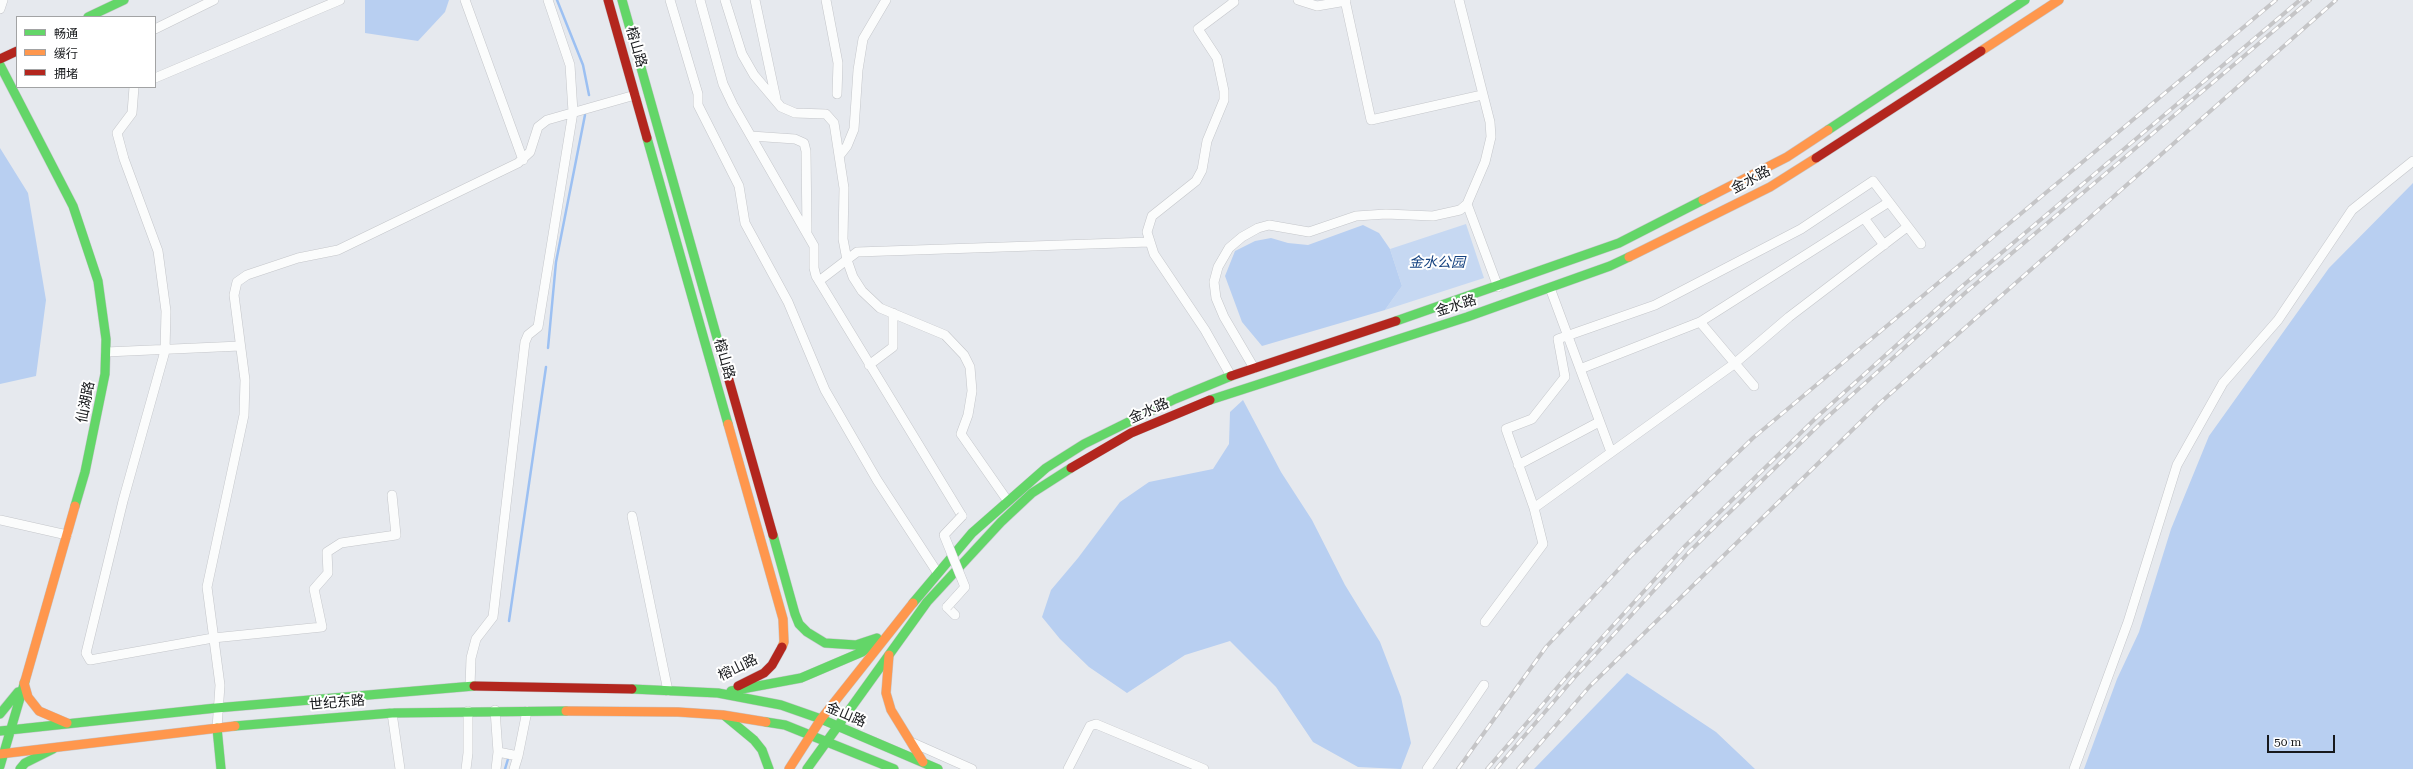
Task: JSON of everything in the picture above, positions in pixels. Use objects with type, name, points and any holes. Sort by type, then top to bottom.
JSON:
[{"type":"main road","points":[[90,16],[124,0]]},
{"type":"main road","name":"榕山路","points":[[608,0],[783,619],[784,642],[772,665],[764,673],[749,682],[718,694]]},
{"type":"main road","name":"榕山路","points":[[622,0],[799,624],[806,632],[825,643],[856,645],[890,633]]},
{"type":"main road","name":"金水路","points":[[789,769],[821,719],[937,572],[972,533],[1007,500],[1046,468],[1084,444],[1174,399],[1231,376],[1498,287],[1619,243],[1787,157],[2025,0]]},
{"type":"main road","name":"金水路","points":[[807,769],[927,602],[1011,512],[1032,493],[1131,433],[1206,401],[1257,383],[1467,318],[1610,266],[1676,235],[1770,187],[1849,138],[2059,0]]},
{"type":"main road","points":[[0,59],[16,51]]},
{"type":"main road","name":"仙湖路","points":[[0,65],[73,206],[98,281],[103,307],[106,352],[105,374],[97,421],[67,535],[24,683],[12,730],[2,754],[0,766]]},
{"type":"main road","points":[[718,694],[801,678],[862,652],[890,633]]},
{"type":"main road","points":[[889,654],[886,693],[891,710],[909,741],[924,762]]},
{"type":"main road","points":[[0,714],[11,702],[24,683]]},
{"type":"main road","points":[[24,683],[28,697],[39,711],[54,719],[69,724]]},
{"type":"main road","name":"世纪东路","points":[[0,731],[216,708],[470,686],[598,687],[718,694]]},
{"type":"main road","name":"金山路","points":[[718,694],[781,705],[821,719],[938,769]]},
{"type":"main road","name":"世纪东路","points":[[2,754],[217,728],[392,713],[495,710],[678,712],[723,714],[785,725],[812,735],[825,743]]},
{"type":"main road","points":[[723,714],[754,740],[762,750],[769,769]]},
{"type":"main road","points":[[217,728],[221,769]]},
{"type":"main road","points":[[825,743],[891,769]]},
{"type":"main road","points":[[20,769],[25,763],[55,748]]},
{"type":"street","points":[[0,9],[3,0]]},
{"type":"street","points":[[156,29],[214,0]]},
{"type":"street","points":[[156,78],[340,0]]},
{"type":"street","points":[[465,0],[523,160]]},
{"type":"street","points":[[470,686],[471,658],[476,639],[493,617],[525,342],[528,335],[538,327],[573,112],[570,66],[548,0]]},
{"type":"street","points":[[670,0],[698,94],[698,105],[739,186],[745,223],[788,302],[825,390],[877,480],[937,572]]},
{"type":"street","points":[[700,0],[723,84],[814,246],[814,268],[819,281],[962,516],[944,535],[964,587],[947,607],[955,615]]},
{"type":"street","points":[[725,0],[742,54],[754,75],[776,101],[786,111],[829,116],[834,123],[844,188],[843,239],[847,260],[862,291],[880,308],[945,335],[955,343],[964,355],[970,367],[972,391],[968,415],[961,434],[1007,500]]},
{"type":"street","points":[[755,0],[776,101]]},
{"type":"street","points":[[826,0],[838,63],[837,94]]},
{"type":"street","points":[[840,155],[847,146],[854,129],[858,70],[863,39],[886,0]]},
{"type":"street","points":[[1231,376],[1205,330],[1154,254],[1149,242],[1148,224],[1152,216],[1196,181],[1202,170],[1207,141],[1224,100],[1224,90],[1217,58],[1198,29],[1234,2],[1233,0]]},
{"type":"street","points":[[1298,0],[1317,6],[1346,1],[1371,120],[1482,95]]},
{"type":"street","points":[[1254,368],[1224,317],[1216,298],[1214,282],[1218,267],[1229,248],[1242,237],[1258,228],[1269,225],[1309,232],[1356,216],[1386,214],[1433,216],[1460,210],[1467,204],[1485,162],[1491,137],[1490,122],[1459,0]]},
{"type":"street","points":[[134,88],[132,113],[117,132],[124,159],[158,251],[166,311],[165,351],[132,464],[86,653],[90,660],[213,638],[322,627],[314,589],[328,573],[327,552],[341,544],[396,535],[392,495]]},
{"type":"street","points":[[217,728],[216,708],[220,685],[207,587],[208,574],[244,415],[246,394],[234,288],[241,278],[298,258],[338,250],[523,160],[530,152],[540,125],[552,118],[635,95]]},
{"type":"street","points":[[751,136],[801,140],[806,146],[807,233]]},
{"type":"street","points":[[2074,769],[2128,622],[2181,458],[2223,383],[2278,320],[2352,210],[2413,161]]},
{"type":"street","points":[[1485,622],[1543,544],[1534,508],[1506,429],[1532,419],[1565,377],[1558,339],[1655,305],[1801,228],[1873,181],[1921,244]]},
{"type":"street","points":[[1580,369],[1700,322],[1889,202]]},
{"type":"street","points":[[1467,204],[1498,287]]},
{"type":"street","points":[[1864,218],[1884,245]]},
{"type":"street","points":[[1534,508],[1734,364],[1789,317],[1907,227]]},
{"type":"street","points":[[819,281],[858,252],[1149,242]]},
{"type":"street","points":[[1550,288],[1611,452]]},
{"type":"street","points":[[869,365],[893,347],[893,313]]},
{"type":"street","points":[[1700,322],[1754,386]]},
{"type":"street","points":[[106,352],[165,351],[240,346]]},
{"type":"street","points":[[1518,465],[1599,422]]},
{"type":"street","points":[[632,516],[668,692]]},
{"type":"street","points":[[0,520],[67,535]]},
{"type":"street","points":[[1427,769],[1484,685]]},
{"type":"street","points":[[495,710],[498,752],[496,769]]},
{"type":"street","points":[[466,769],[468,753],[468,711]]},
{"type":"street","points":[[514,769],[527,711]]},
{"type":"street","points":[[392,713],[400,769]]},
{"type":"street","points":[[1068,769],[1090,726],[1096,724],[1204,769]]},
{"type":"street","points":[[909,741],[972,769]]},
{"type":"street","points":[[498,752],[518,756]]},
{"type":"green space","name":"金水公园","points":[[1466,224],[1484,278],[1385,310],[1402,286],[1390,249]]},
{"type":"shaded area","points":[[365,0],[449,0],[445,12],[418,41],[365,33]]},
{"type":"shaded area","points":[[0,148],[28,193],[46,300],[36,376],[0,384]]},
{"type":"shaded area","points":[[2413,183],[2413,769],[2084,769],[2117,679],[2139,632],[2171,529],[2209,436],[2329,268]]},
{"type":"shaded area","points":[[1363,225],[1379,233],[1390,249],[1402,286],[1385,310],[1262,346],[1242,322],[1225,276],[1235,251],[1255,241],[1271,238],[1288,243],[1308,245]]},
{"type":"shaded area","points":[[1243,400],[1281,472],[1312,520],[1345,585],[1380,642],[1401,697],[1411,743],[1401,769],[1358,767],[1313,742],[1276,687],[1230,641],[1185,655],[1127,693],[1089,667],[1060,639],[1042,617],[1051,590],[1078,558],[1120,502],[1149,482],[1213,469],[1229,444],[1230,412]]},
{"type":"shaded area","points":[[1627,673],[1716,732],[1755,769],[1534,769]]},
{"type":"waterway","points":[[557,0],[583,65],[589,95]]},
{"type":"waterway","points":[[548,348],[556,262],[585,115]]},
{"type":"waterway","points":[[509,621],[546,367]]},
{"type":"waterway","points":[[505,769],[508,759]]},
{"type":"railway","points":[[1458,769],[1546,647],[1632,555],[1753,438],[2276,0]]},
{"type":"railway","points":[[1487,769],[1569,674],[1684,547],[1818,416],[1960,288],[2300,0]]},
{"type":"railway","points":[[1496,769],[1574,678],[1689,552],[1823,421],[1965,293],[2310,0]]},
{"type":"railway","points":[[1518,769],[1590,686],[1881,402],[2336,0]]},
{"type":"traffic: fast","points":[[90,16],[124,0]]},
{"type":"traffic: fast","points":[[622,0],[721,352]]},
{"type":"traffic: fast","points":[[1828,130],[2025,0]]},
{"type":"traffic: fast","points":[[0,65],[73,206],[98,281],[106,339],[105,374],[85,472],[75,506]]},
{"type":"traffic: fast","points":[[647,138],[728,424]]},
{"type":"traffic: fast","points":[[1396,321],[1619,243],[1703,200]]},
{"type":"traffic: fast","points":[[1210,400],[1467,317],[1610,266],[1629,257]]},
{"type":"traffic: fast","points":[[913,603],[972,533],[1046,468],[1084,444],[1175,399],[1231,376]]},
{"type":"traffic: fast","points":[[807,769],[927,602],[1001,522],[1032,493],[1071,468]]},
{"type":"traffic: fast","points":[[773,535],[795,614],[799,624],[807,632],[825,643],[856,645],[877,638]]},
{"type":"traffic: fast","points":[[731,691],[801,678],[862,652],[878,641]]},
{"type":"traffic: fast","points":[[0,766],[25,681]]},
{"type":"traffic: fast","points":[[0,731],[216,708],[474,686]]},
{"type":"traffic: fast","points":[[632,689],[718,693],[781,705],[821,719],[938,769]]},
{"type":"traffic: fast","points":[[0,714],[18,692]]},
{"type":"traffic: fast","points":[[235,726],[392,713],[566,711]]},
{"type":"traffic: fast","points":[[725,716],[754,740],[762,750],[769,769]]},
{"type":"traffic: fast","points":[[766,722],[785,725],[894,769]]},
{"type":"traffic: fast","points":[[217,728],[221,769]]},
{"type":"traffic: fast","points":[[20,769],[25,763],[53,749]]},
{"type":"traffic: slow","points":[[1981,51],[2059,0]]},
{"type":"traffic: slow","points":[[1703,200],[1787,157],[1828,130]]},
{"type":"traffic: slow","points":[[1629,257],[1770,187],[1816,158]]},
{"type":"traffic: slow","points":[[728,424],[783,619],[784,642],[782,647]]},
{"type":"traffic: slow","points":[[25,681],[75,506]]},
{"type":"traffic: slow","points":[[789,769],[821,719],[913,603]]},
{"type":"traffic: slow","points":[[889,655],[886,693],[891,710],[923,762]]},
{"type":"traffic: slow","points":[[24,683],[28,697],[39,711],[67,723]]},
{"type":"traffic: slow","points":[[566,711],[678,712],[723,715],[766,722]]},
{"type":"traffic: slow","points":[[0,754],[235,726]]},
{"type":"traffic: jam","points":[[608,0],[647,138]]},
{"type":"traffic: jam","points":[[0,59],[16,51]]},
{"type":"traffic: jam","points":[[1816,158],[1981,51]]},
{"type":"traffic: jam","points":[[1231,376],[1396,321]]},
{"type":"traffic: jam","points":[[721,352],[773,535]]},
{"type":"traffic: jam","points":[[1071,468],[1131,433],[1210,400]]},
{"type":"traffic: jam","points":[[738,686],[764,673],[772,665],[782,647]]},
{"type":"traffic: jam","points":[[474,686],[632,689]]}]
